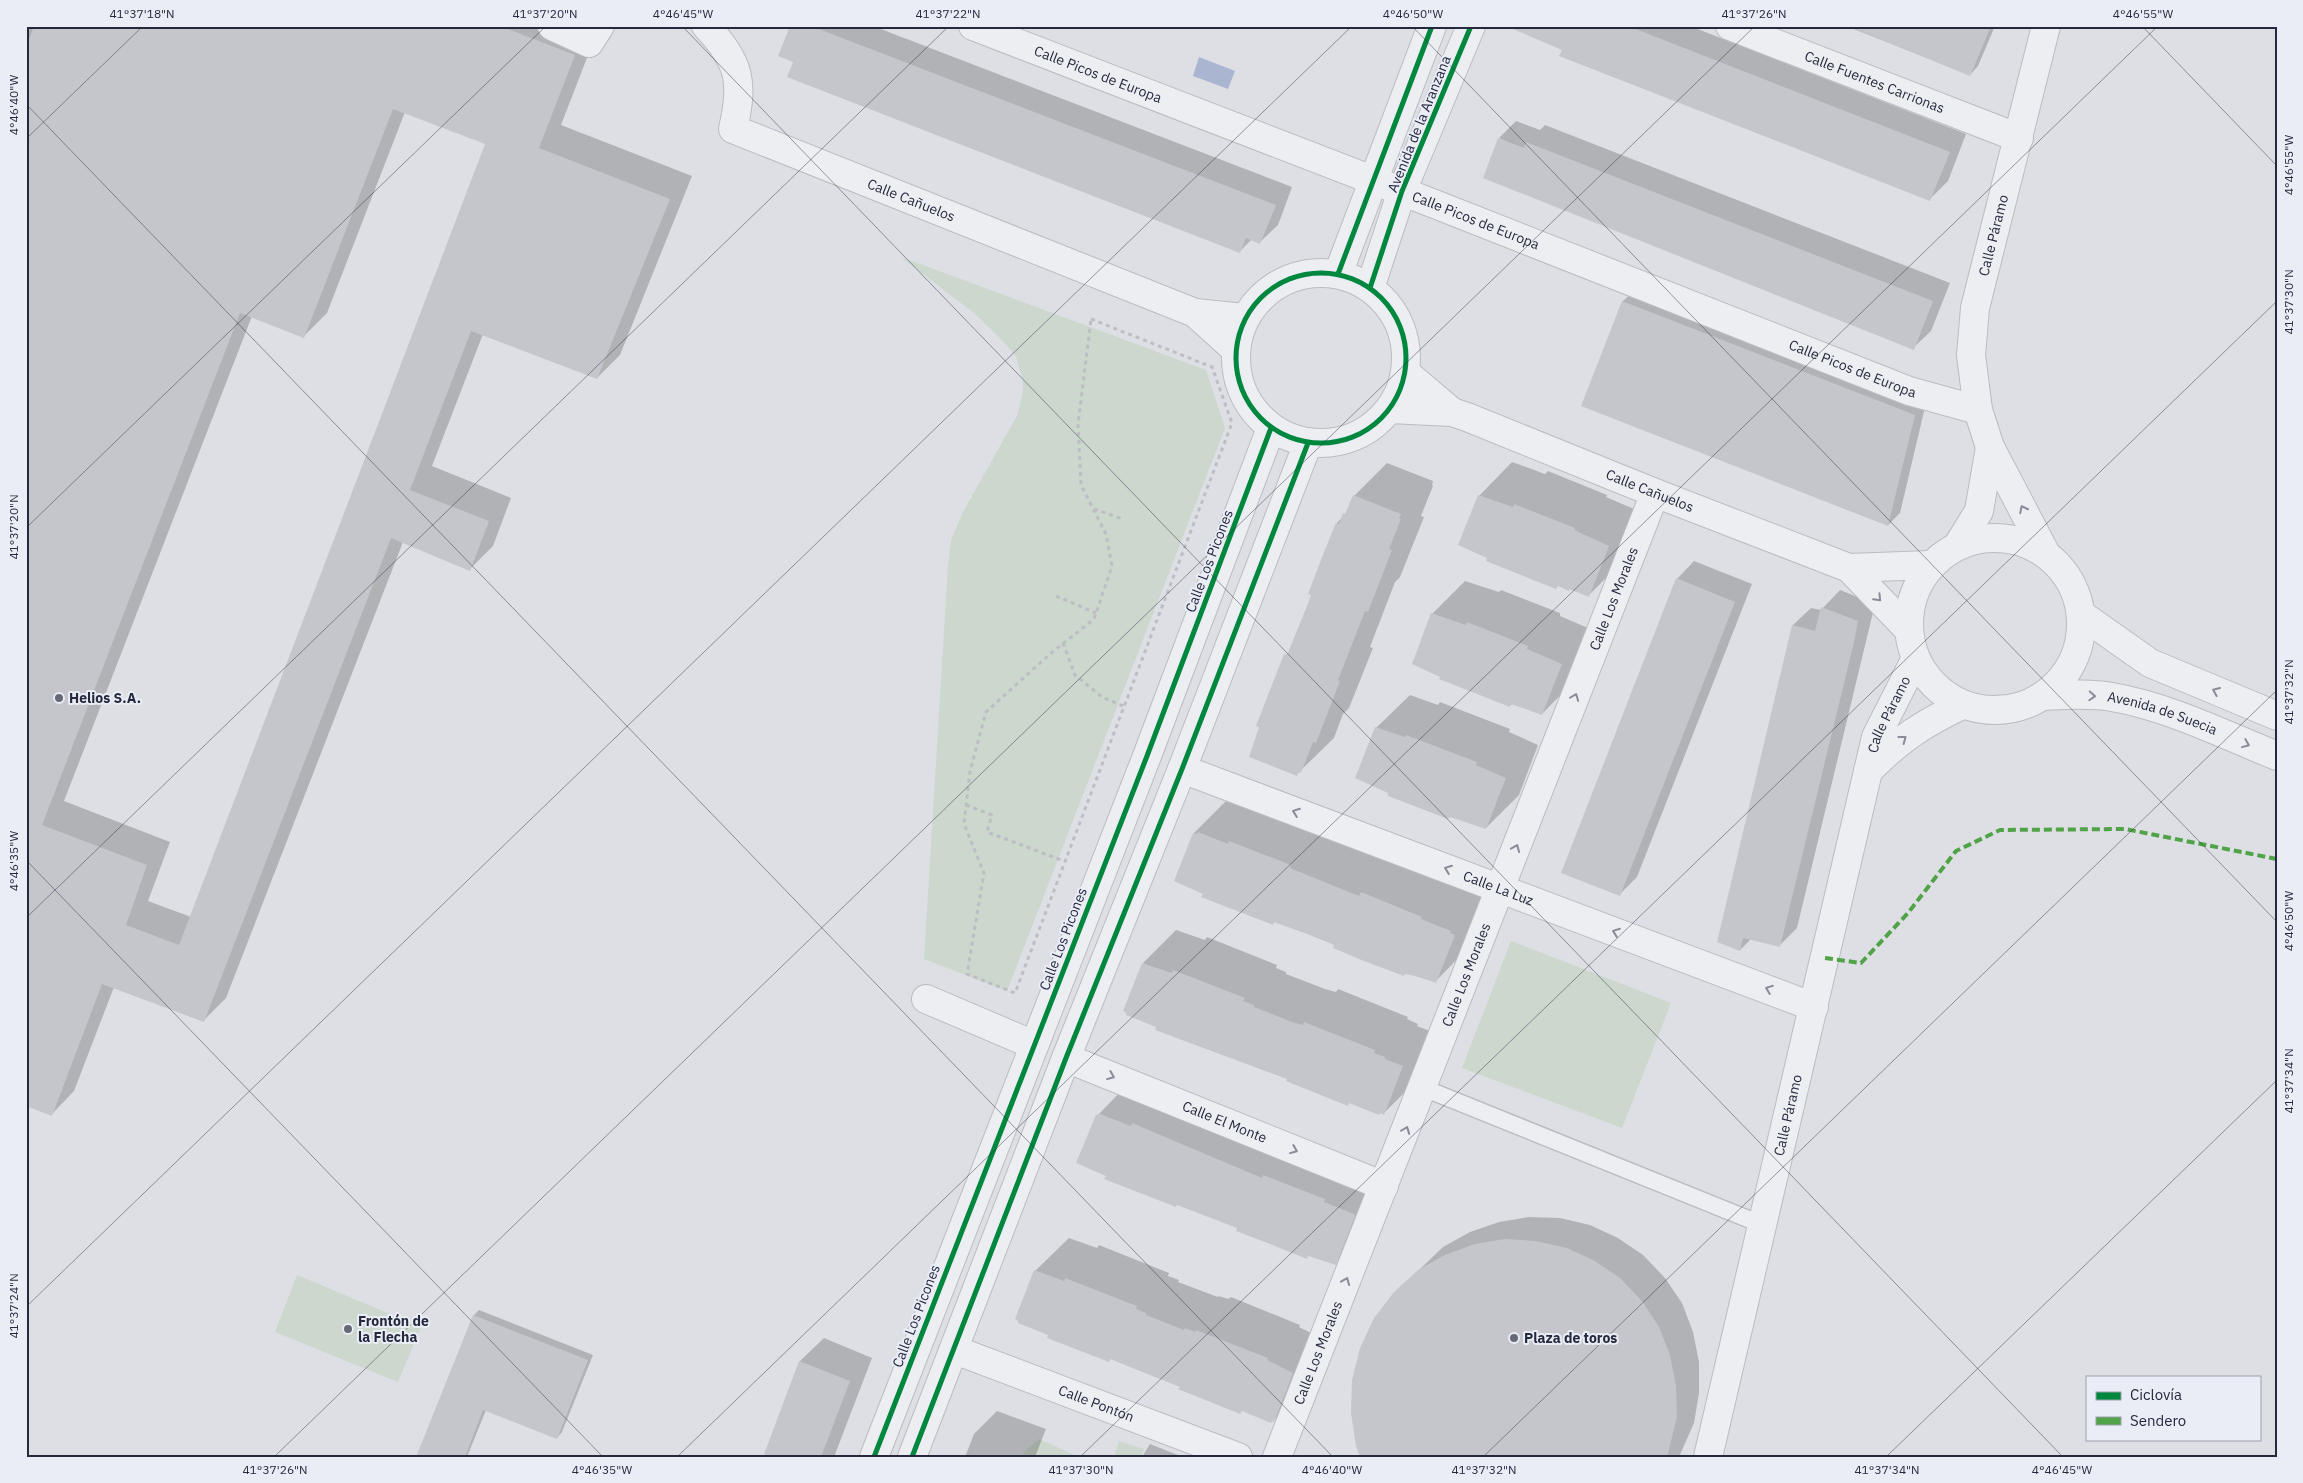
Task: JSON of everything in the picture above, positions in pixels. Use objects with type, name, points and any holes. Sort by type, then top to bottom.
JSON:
[{"type":"street","points":[[552,26],[595,35]]},
{"type":"street","name":"Calle Cañuelos","points":[[706,26],[722,43],[738,75],[740,102],[733,129],[1195,313],[1245,318]]},
{"type":"street","name":"Calle Picos de Europa","points":[[973,26],[1402,191],[1909,391],[1978,410]]},
{"type":"street","name":"Avenida de la Aranzana","points":[[1338,274],[1432,26]]},
{"type":"street","name":"Avenida de la Aranzana","points":[[1370,288],[1402,191],[1471,26]]},
{"type":"street","name":"Calle Fuentes Carrionas","points":[[1730,26],[2019,138]]},
{"type":"street","name":"Calle Páramo","points":[[2045,552],[1990,447],[1978,410],[1971,355],[1975,308],[2046,26]]},
{"type":"street","points":[[1309,274],[1338,274],[1355,279],[1370,288],[1386,302],[1397,317],[1405,340],[1407,356],[1406,373],[1400,392],[1390,409],[1367,431],[1354,438],[1330,444],[1308,443],[1293,439],[1271,428],[1251,409],[1241,389],[1236,363],[1236,350],[1245,318],[1268,291],[1287,280],[1309,274]]},
{"type":"street","name":"Calle Cañuelos","points":[[1195,313],[1236,350]]},
{"type":"street","name":"Calle Cañuelos","points":[[1406,373],[1452,412],[1849,568],[1930,565]]},
{"type":"street","name":"Calle Cañuelos","points":[[1390,409],[1452,412]]},
{"type":"street","name":"Calle Los Picones","points":[[874,1457],[1147,756],[1271,428]]},
{"type":"street","points":[[912,1457],[955,1350],[1066,1058],[1182,769],[1308,443]]},
{"type":"street","name":"Calle Páramo","points":[[1958,545],[1979,511],[1990,447]]},
{"type":"street","name":"Calle Los Morales","points":[[1277,1457],[1656,493]]},
{"type":"street","points":[[2003,536],[2025,542],[2045,552],[2063,570],[2076,591],[2082,615],[2079,646],[2066,675],[2043,696],[2017,708],[1989,711],[1962,705],[1934,687],[1915,660],[1907,628],[1914,594],[1930,565],[1958,545],[1980,538],[2003,536]]},
{"type":"street","name":"Calle Cañuelos","points":[[1849,568],[1907,628]]},
{"type":"street","points":[[2082,615],[2150,664],[2277,716]]},
{"type":"street","name":"Calle Páramo","points":[[1708,1457],[1876,737],[1915,660]]},
{"type":"street","name":"Avenida de Suecia","points":[[2043,696],[2110,696],[2151,706],[2277,756]]},
{"type":"street","name":"Calle Páramo","points":[[1867,772],[1893,746],[1916,729],[1962,705]]},
{"type":"street","name":"Calle La Luz","points":[[1182,769],[1814,1007]]},
{"type":"street","points":[[926,999],[1034,1045]]},
{"type":"street","name":"Calle El Monte","points":[[1066,1058],[1384,1186]]},
{"type":"street","name":"Calle Pontón","points":[[955,1350],[1238,1457]]},
{"type":"lane","points":[[1422,1087],[1763,1225]]},
{"type":"path","points":[[1092,319],[1212,367],[1232,424],[1015,992],[967,974],[984,873],[964,824],[970,771],[986,712],[1063,643],[1094,619],[1112,566],[1106,534],[1094,509],[1081,485],[1078,424],[1092,319]]},
{"type":"path","points":[[1094,509],[1123,519]]},
{"type":"path","points":[[1056,596],[1096,613]]},
{"type":"path","points":[[1063,643],[1075,675],[1102,698],[1123,706]]},
{"type":"path","points":[[966,805],[992,815],[987,832],[1064,861]]},
{"type":"shaded area","points":[[901,257],[1206,370],[1225,428],[1007,991],[924,959],[951,540],[963,512],[1018,414],[1023,381],[1016,356],[1000,338],[974,313]]},
{"type":"shaded area","points":[[1511,941],[1671,1003],[1622,1128],[1462,1068]]},
{"type":"shaded area","name":"Frontón de la Flecha","points":[[297,1275],[421,1327],[398,1382],[275,1332]]},
{"type":"shaded area","points":[[1039,1439],[1079,1457],[1022,1457],[1024,1452]]},
{"type":"shaded area","points":[[1119,1441],[1144,1449],[1141,1457],[1114,1457]]},
{"type":"water","points":[[1199,57],[1235,71],[1228,89],[1193,76]]},
{"type":"building","name":"Helios S.A.","points":[[34,26],[500,26],[575,55],[539,148],[670,199],[597,379],[471,331],[410,490],[489,521],[470,571],[391,538],[204,1022],[102,984],[52,1116],[26,1106],[26,48]],"holes":[[[393,109],[485,144],[179,945],[126,925],[147,865],[42,825],[240,313],[304,338]]]},
{"type":"building","points":[[790,26],[811,26],[1276,205],[1260,244],[1246,238],[1240,253],[787,77],[793,62],[778,56]]},
{"type":"building","points":[[1506,26],[1628,26],[1950,152],[1930,201],[1559,56],[1562,50]]},
{"type":"building","points":[[1848,26],[1991,26],[1970,76]]},
{"type":"building","points":[[1498,138],[1524,148],[1526,142],[1933,301],[1914,350],[1483,178]]},
{"type":"building","points":[[1622,301],[1915,415],[1888,526],[1581,406]]},
{"type":"building","points":[[1353,495],[1401,514],[1399,518],[1401,519],[1389,549],[1392,550],[1368,612],[1365,611],[1316,743],[1313,742],[1301,773],[1299,772],[1297,776],[1249,757],[1259,727],[1256,726],[1284,654],[1287,655],[1307,606],[1311,595],[1308,594],[1324,552],[1336,523],[1339,524]]},
{"type":"building","points":[[1478,495],[1513,507],[1514,504],[1575,528],[1574,530],[1609,546],[1589,597],[1558,586],[1556,589],[1486,561],[1487,558],[1458,545]]},
{"type":"building","points":[[1676,578],[1735,602],[1620,896],[1561,873]]},
{"type":"building","points":[[1821,607],[1858,621],[1854,642],[1780,947],[1743,938],[1740,951],[1717,942],[1792,625],[1815,631]]},
{"type":"building","points":[[1431,613],[1466,625],[1467,622],[1528,646],[1527,649],[1562,664],[1542,715],[1511,704],[1510,707],[1439,679],[1440,677],[1412,664]]},
{"type":"building","points":[[1375,727],[1405,737],[1406,735],[1477,762],[1476,765],[1506,778],[1486,829],[1450,817],[1448,819],[1388,796],[1388,793],[1355,778]]},
{"type":"building","points":[[1198,832],[1228,844],[1229,841],[1291,865],[1290,868],[1359,896],[1361,892],[1451,931],[1450,933],[1455,935],[1436,983],[1417,976],[1405,974],[1404,976],[1364,961],[1333,948],[1334,945],[1324,940],[1274,922],[1273,925],[1201,897],[1203,894],[1174,881],[1193,833],[1197,834]]},
{"type":"building","points":[[1142,963],[1172,973],[1173,970],[1245,998],[1243,1001],[1254,1005],[1254,1007],[1292,1022],[1303,1025],[1304,1022],[1375,1050],[1374,1053],[1403,1066],[1384,1115],[1380,1113],[1379,1115],[1349,1103],[1348,1106],[1286,1081],[1287,1079],[1155,1030],[1156,1027],[1126,1015],[1123,1011]]},
{"type":"building","points":[[1100,1114],[1131,1126],[1132,1123],[1262,1178],[1263,1175],[1325,1199],[1324,1202],[1354,1214],[1355,1216],[1336,1265],[1308,1256],[1307,1259],[1236,1231],[1237,1228],[1104,1179],[1106,1176],[1076,1163],[1096,1115]]},
{"type":"building","name":"Plaza de toros","points":[[1505,1239],[1536,1241],[1567,1248],[1595,1261],[1620,1278],[1642,1301],[1659,1327],[1670,1355],[1676,1386],[1677,1417],[1667,1457],[1360,1457],[1356,1446],[1351,1413],[1352,1380],[1360,1348],[1374,1318],[1394,1292],[1418,1270],[1445,1255],[1475,1244]]},
{"type":"building","points":[[1034,1270],[1064,1281],[1065,1278],[1137,1306],[1136,1309],[1146,1313],[1146,1315],[1184,1330],[1185,1328],[1195,1332],[1196,1330],[1268,1358],[1267,1360],[1293,1373],[1274,1422],[1272,1421],[1271,1423],[1242,1411],[1240,1414],[1110,1359],[1109,1362],[1047,1338],[1048,1335],[1018,1323],[1015,1319]]},
{"type":"building","points":[[473,1315],[588,1360],[557,1439],[483,1410],[465,1457],[416,1457]]},
{"type":"building","points":[[799,1361],[850,1381],[821,1457],[763,1457]]},
{"type":"marked path","points":[[1825,958],[1861,963],[1908,913],[1956,851],[2000,830],[2125,829],[2277,859]]},
{"type":"cycle path","points":[[1338,274],[1432,26]]},
{"type":"cycle path","points":[[1370,288],[1402,191],[1471,26]]},
{"type":"cycle path","points":[[1329,273],[1354,279],[1375,292],[1387,304],[1403,333],[1406,358],[1405,375],[1400,391],[1387,412],[1375,424],[1346,440],[1313,443],[1288,437],[1267,424],[1255,412],[1239,383],[1236,350],[1242,325],[1255,304],[1267,292],[1296,276],[1329,273]]},
{"type":"cycle path","points":[[874,1457],[1147,756],[1271,428]]},
{"type":"cycle path","points":[[912,1457],[1066,1058],[1182,769],[1308,443]]},
{"type":"place","name":"Helios S.A.","points":[[59,698]]},
{"type":"place","name":"Frontón de la Flecha","points":[[348,1329]]},
{"type":"place","name":"Plaza de toros","points":[[1514,1338]]}]
